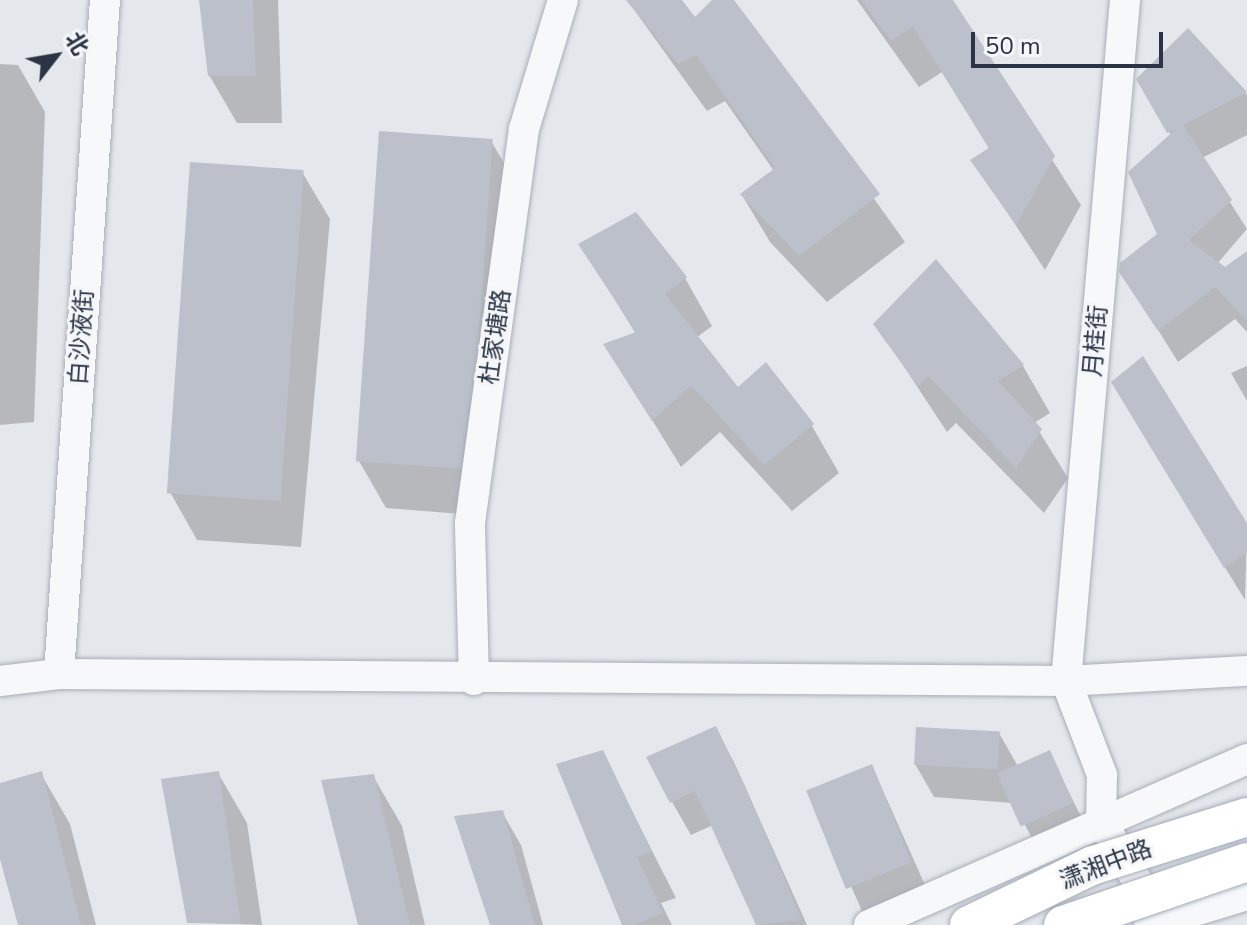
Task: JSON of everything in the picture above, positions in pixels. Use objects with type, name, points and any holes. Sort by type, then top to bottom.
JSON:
[{"type":"main road","name":"潇湘中路","points":[[969,925],[1091,866],[1247,817]]},
{"type":"main road","name":"潇湘中路","points":[[1063,925],[1247,862]]},
{"type":"street","name":"白沙液街","points":[[59,674],[105,0]]},
{"type":"street","name":"杜家塘路","points":[[474,680],[470,523],[524,129],[563,0]]},
{"type":"street","name":"月桂街","points":[[1066,681],[1125,0]]},
{"type":"street","points":[[0,681],[59,674],[474,680],[1066,681],[1240,674]]},
{"type":"street","points":[[1066,681],[1102,775],[1101,821],[1155,922],[1247,895]]},
{"type":"street","points":[[869,925],[1247,759]]},
{"type":"building","points":[[199,0],[253,0],[256,76],[208,76]]},
{"type":"building","points":[[626,0],[682,0],[695,17],[712,0],[734,0],[880,194],[799,256],[740,194],[775,168],[696,55],[678,64]]},
{"type":"building","points":[[861,0],[953,0],[1055,156],[1016,225],[970,160],[989,148],[913,26],[891,41]]},
{"type":"building","points":[[1188,28],[1247,92],[1183,125],[1232,200],[1189,240],[1225,267],[1247,251],[1247,321],[1215,287],[1158,331],[1119,272],[1120,263],[1157,234],[1128,172],[1177,128],[1167,133],[1136,79]]},
{"type":"building","points":[[379,131],[493,139],[470,469],[356,461]]},
{"type":"building","points":[[190,162],[304,170],[281,501],[167,493]]},
{"type":"building","points":[[636,212],[687,277],[665,294],[738,387],[766,362],[814,424],[764,465],[691,385],[652,421],[603,344],[636,332],[578,244]]},
{"type":"building","points":[[936,259],[1024,365],[998,381],[1042,429],[1016,468],[928,376],[918,386],[873,324]]},
{"type":"building","points":[[1143,356],[1247,523],[1247,553],[1224,568],[1111,382]]},
{"type":"building","points":[[716,726],[802,920],[756,925],[695,791],[670,803],[646,757]]},
{"type":"building","points":[[916,727],[1000,731],[998,769],[914,765]]},
{"type":"building","points":[[603,750],[652,852],[637,857],[663,913],[633,925],[622,925],[556,764]]},
{"type":"building","points":[[1050,750],[1074,803],[1021,827],[997,774]]},
{"type":"building","points":[[872,764],[912,862],[846,889],[806,791]]},
{"type":"building","points":[[42,771],[81,925],[18,925],[0,859],[0,783]]},
{"type":"building","points":[[219,771],[241,924],[187,923],[161,779]]},
{"type":"building","points":[[374,774],[410,925],[358,925],[321,780]]},
{"type":"building","points":[[503,810],[535,925],[490,925],[454,816]]}]
